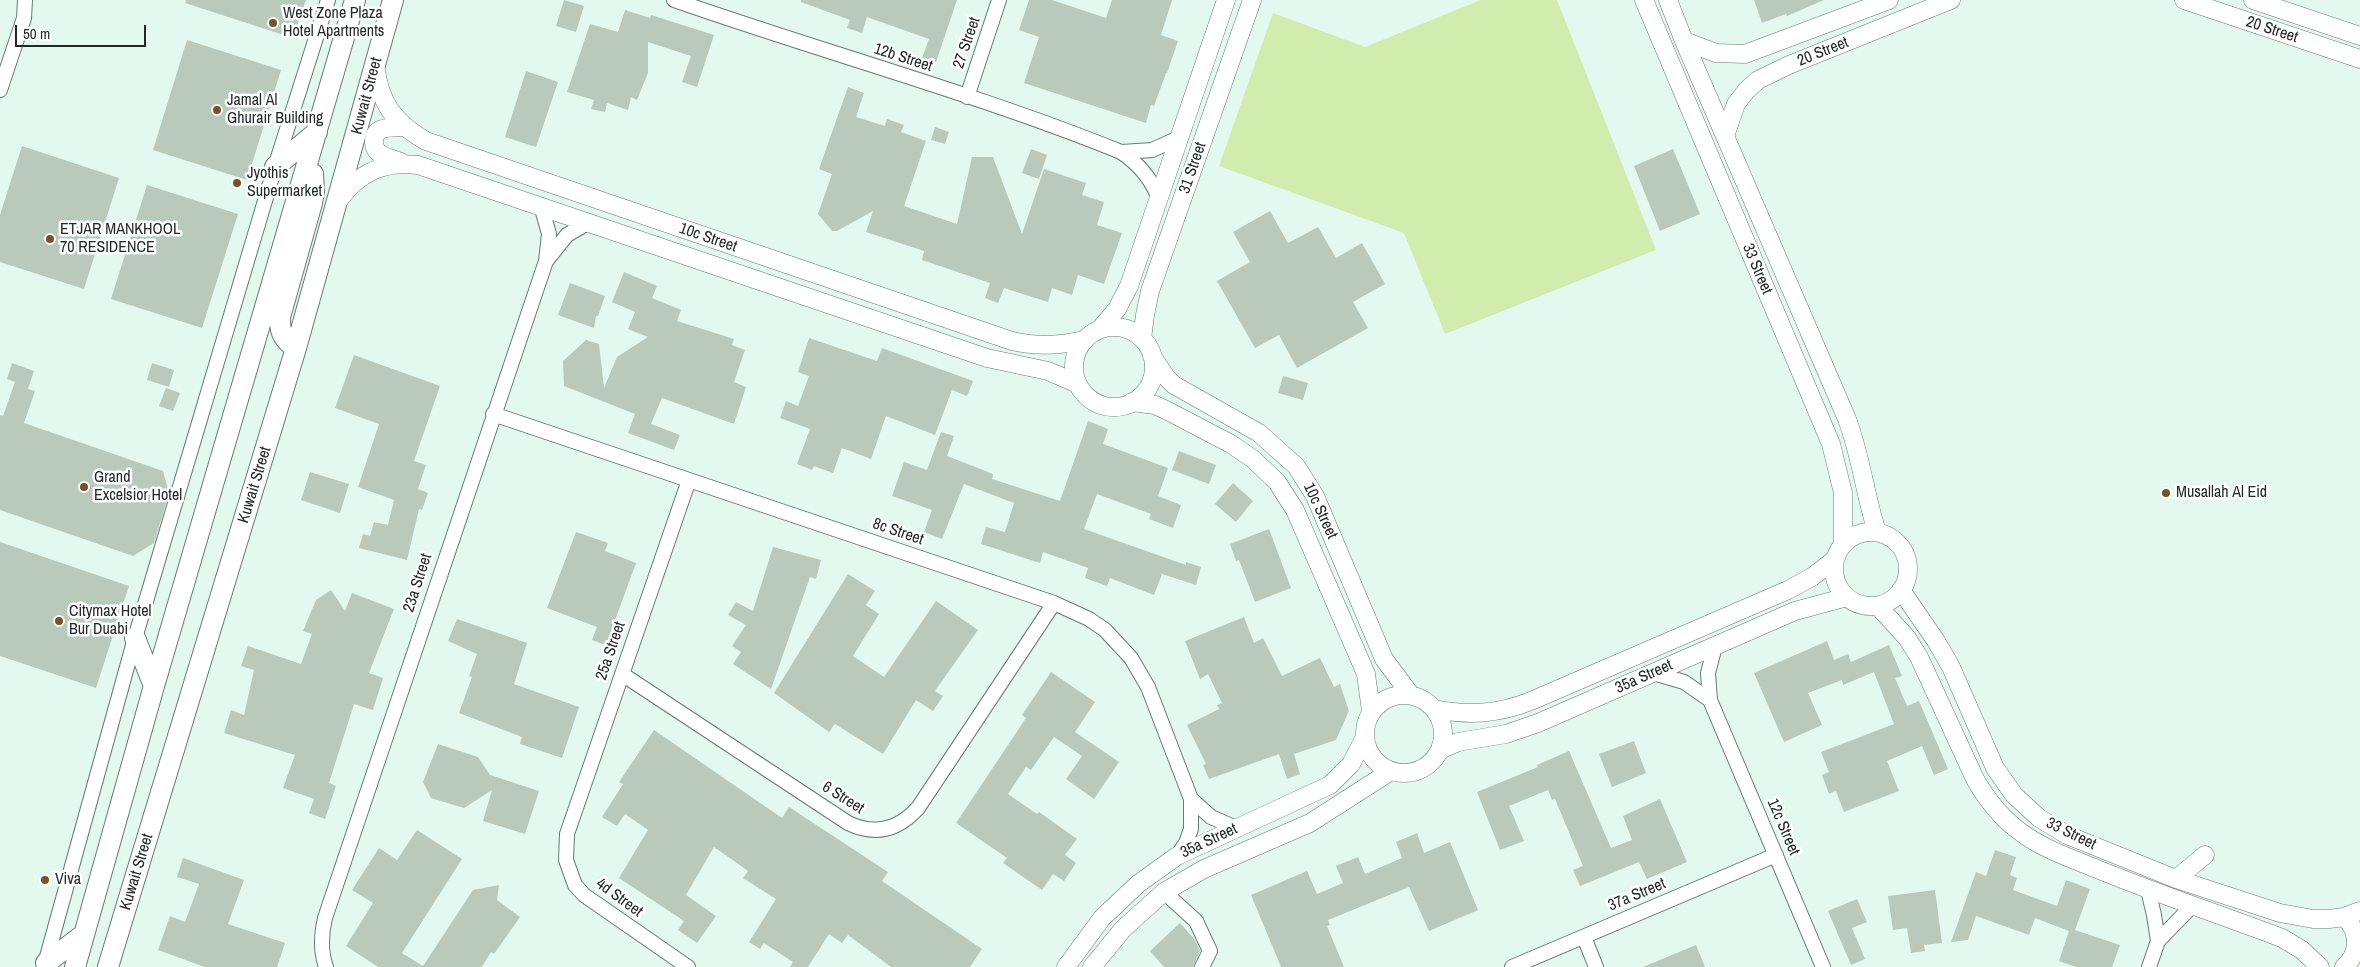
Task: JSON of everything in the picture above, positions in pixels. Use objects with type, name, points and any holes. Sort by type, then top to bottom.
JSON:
[{"type":"main road","points":[[75,967],[154,686],[310,160],[355,0]]},
{"type":"main road","name":"Kuwait Street","points":[[108,967],[296,348],[339,200],[393,0]]},
{"type":"main road","points":[[275,167],[317,132]]},
{"type":"main road","points":[[296,348],[284,339],[279,325],[314,192],[315,181],[310,160]]},
{"type":"main road","points":[[135,638],[154,686]]},
{"type":"main road","points":[[45,965],[83,935]]},
{"type":"street","points":[[0,90],[24,18],[25,0]]},
{"type":"street","points":[[45,965],[135,638],[275,167],[328,0]]},
{"type":"street","name":"12b Street","points":[[674,0],[770,34],[967,97],[1121,152],[1140,166],[1158,196]]},
{"type":"street","name":"27 Street","points":[[967,97],[1000,0]]},
{"type":"street","name":"31 Street","points":[[1100,329],[1124,298],[1226,0]]},
{"type":"street","name":"31 Street","points":[[1142,339],[1144,314],[1150,291],[1252,0]]},
{"type":"street","name":"33 Street","points":[[1644,0],[1830,444],[1843,493],[1843,544]]},
{"type":"street","name":"33 Street","points":[[1668,0],[1724,136],[1847,419],[1859,455],[1868,503],[1877,532]]},
{"type":"street","name":"20 Street","points":[[1684,41],[1716,53],[1745,54],[1869,4],[1888,0]]},
{"type":"street","name":"20 Street","points":[[1724,136],[1736,104],[1758,80],[1951,0]]},
{"type":"street","name":"20 Street","points":[[2184,0],[2360,59]]},
{"type":"street","name":"20 Street","points":[[2253,0],[2360,36]]},
{"type":"street","name":"10c Street","points":[[375,65],[378,84],[384,102],[404,127],[426,141],[1012,341],[1040,346],[1062,345],[1084,340]]},
{"type":"street","points":[[403,163],[379,153],[376,150],[374,140],[378,131],[383,128],[404,127]]},
{"type":"street","name":"12b Street","points":[[1121,152],[1152,150],[1179,138]]},
{"type":"street","name":"10c Street","points":[[339,200],[360,177],[380,167],[403,163],[418,165],[541,205],[987,358],[1048,371],[1078,384]]},
{"type":"street","name":"23a Street","points":[[326,967],[321,950],[321,934],[325,918],[546,261],[549,234],[541,205]]},
{"type":"street","name":"23a Street","points":[[546,261],[567,235],[589,222]]},
{"type":"street","points":[[1111,327],[1123,328],[1142,339],[1152,356],[1154,367],[1148,387],[1132,402],[1112,406],[1102,404],[1084,393],[1078,384],[1074,361],[1084,340],[1100,329],[1111,327]]},
{"type":"street","name":"10c Street","points":[[1152,356],[1174,386],[1259,433],[1296,466],[1315,496],[1384,659],[1410,694]]},
{"type":"street","name":"10c Street","points":[[1132,402],[1166,410],[1231,444],[1253,458],[1277,482],[1295,510],[1366,674],[1371,712]]},
{"type":"street","name":"8c Street","points":[[494,414],[1054,603],[1089,619],[1105,630],[1131,658],[1148,687],[1191,799],[1193,814],[1191,829],[1186,843],[1178,856]]},
{"type":"street","name":"25a Street","points":[[567,834],[689,480]]},
{"type":"street","points":[[1877,532],[1894,540],[1906,554],[1908,573],[1901,590],[1887,602],[1878,606],[1862,605],[1847,598],[1837,584],[1833,568],[1834,560],[1843,544],[1859,533],[1877,532]]},
{"type":"street","name":"35a Street","points":[[1434,709],[1459,713],[1484,713],[1500,711],[1531,702],[1788,590],[1834,560]]},
{"type":"street","name":"33 Street","points":[[1901,590],[1920,616],[1947,661],[1995,768],[2014,795],[2039,818],[2067,835],[2176,879],[2297,917],[2313,919],[2352,914]]},
{"type":"street","name":"35a Street","points":[[1440,750],[1458,742],[1506,734],[1533,725],[1796,611],[1847,598]]},
{"type":"street","name":"6 Street","points":[[622,674],[848,823],[860,829],[886,830],[898,826],[918,808],[1054,603]]},
{"type":"street","name":"33 Street","points":[[1878,606],[1894,621],[1919,657],[1975,779],[1984,794],[2021,833],[2052,851],[2148,890],[2282,938],[2302,950],[2320,967]]},
{"type":"street","name":"12c Street","points":[[1715,646],[1708,673],[1710,700],[1823,967]]},
{"type":"street","points":[[1653,673],[1684,682],[1710,700]]},
{"type":"street","points":[[1410,694],[1428,702],[1434,709],[1443,729],[1440,750],[1428,765],[1420,770],[1401,773],[1391,771],[1376,761],[1370,754],[1364,737],[1367,720],[1371,712],[1388,697],[1410,694]]},
{"type":"street","name":"35a Street","points":[[1066,967],[1087,937],[1119,900],[1138,884],[1178,856],[1330,786],[1351,764],[1364,737]]},
{"type":"street","name":"35a Street","points":[[1092,967],[1123,929],[1164,892],[1204,869],[1310,823],[1391,771]]},
{"type":"street","name":"8c Street","points":[[1191,799],[1211,818],[1236,828]]},
{"type":"street","name":"4d Street","points":[[567,834],[566,860],[576,884],[584,895],[688,967]]},
{"type":"street","name":"37a Street","points":[[1512,967],[1776,855]]},
{"type":"street","points":[[2176,879],[2205,855]]},
{"type":"street","points":[[2148,890],[2158,941]]},
{"type":"street","points":[[1164,892],[1199,926],[1210,951],[1202,967]]},
{"type":"street","points":[[2149,967],[2158,941],[2193,905]]},
{"type":"street","points":[[2344,967],[2352,960],[2357,945],[2352,914]]},
{"type":"street","points":[[1584,937],[1596,967]]},
{"type":"green space","points":[[1481,0],[1557,0],[1656,250],[1445,334],[1404,233],[1219,166],[1273,13],[1365,47]]},
{"type":"building","name":"West Zone Plaza Hotel Apartments","points":[[186,0],[306,0],[293,38],[185,3]]},
{"type":"building","points":[[564,0],[584,6],[576,32],[556,26]]},
{"type":"building","points":[[801,0],[957,0],[936,62],[922,58],[929,39],[867,17],[862,33],[847,28],[850,20],[801,2]]},
{"type":"building","points":[[1029,0],[1052,0],[1106,18],[1112,0],[1172,0],[1161,35],[1178,41],[1154,106],[1151,105],[1146,123],[1024,83],[1039,37],[1019,30]]},
{"type":"building","points":[[1754,0],[1824,0],[1787,16],[1786,14],[1762,23]]},
{"type":"building","points":[[625,10],[650,18],[651,15],[714,35],[697,87],[682,82],[691,56],[648,42],[648,73],[637,100],[631,97],[628,110],[607,103],[605,112],[591,109],[594,100],[567,92],[590,24],[618,32]]},
{"type":"building","name":"Jamal Al Ghurair Building","points":[[187,40],[281,70],[247,180],[153,150]]},
{"type":"building","points":[[526,71],[558,82],[536,147],[505,137]]},
{"type":"building","points":[[848,87],[864,93],[856,117],[885,126],[887,119],[904,125],[901,132],[926,141],[904,206],[957,224],[972,157],[993,157],[1022,234],[1044,169],[1086,183],[1082,195],[1104,202],[1097,225],[1122,233],[1104,284],[1078,275],[1072,295],[1052,288],[1048,302],[1004,288],[998,303],[985,298],[990,283],[922,260],[924,251],[866,232],[873,211],[837,231],[832,231],[818,214],[832,174],[819,169]]},
{"type":"building","points":[[935,127],[949,132],[945,144],[931,140]]},
{"type":"building","name":"ETJAR MANKHOOL 70 RESIDENCE","points":[[22,146],[119,178],[84,289],[0,262],[0,215]]},
{"type":"building","points":[[1031,149],[1047,155],[1039,179],[1022,173]]},
{"type":"building","points":[[1673,149],[1700,214],[1660,231],[1634,166]]},
{"type":"building","points":[[147,185],[238,214],[202,328],[111,299]]},
{"type":"building","points":[[1270,211],[1288,243],[1318,227],[1336,258],[1362,243],[1385,284],[1353,302],[1368,328],[1297,368],[1279,335],[1255,348],[1217,281],[1250,262],[1233,232]]},
{"type":"building","points":[[624,272],[657,286],[652,298],[681,310],[677,321],[734,339],[732,345],[745,350],[734,382],[746,387],[734,424],[662,398],[651,424],[680,435],[674,450],[628,433],[635,414],[564,386],[563,361],[586,340],[599,344],[604,388],[617,357],[648,337],[628,329],[635,312],[612,302]]},
{"type":"building","points":[[570,283],[605,296],[598,316],[596,316],[594,328],[558,315]]},
{"type":"building","points":[[809,338],[877,361],[882,348],[973,381],[967,396],[952,390],[935,435],[886,416],[871,459],[842,448],[833,473],[814,466],[812,470],[797,464],[810,429],[780,418],[786,401],[798,406],[809,376],[798,372]]},
{"type":"building","points":[[354,355],[440,386],[414,461],[426,465],[418,489],[428,493],[422,510],[419,509],[407,560],[359,548],[363,534],[370,536],[374,522],[388,525],[394,500],[358,487],[379,424],[335,408]]},
{"type":"building","name":"Grand Excelsior Hotel","points":[[12,363],[34,371],[28,389],[35,391],[24,423],[163,471],[169,493],[154,543],[133,556],[0,510],[0,415],[3,416],[15,382],[7,379]]},
{"type":"building","points":[[152,363],[174,370],[169,387],[147,380]]},
{"type":"building","points":[[1283,376],[1308,383],[1303,400],[1278,393]]},
{"type":"building","points":[[166,388],[180,393],[173,411],[159,406]]},
{"type":"building","points":[[1088,421],[1108,429],[1103,444],[1168,468],[1158,496],[1181,505],[1173,528],[1149,519],[1151,514],[1097,494],[1084,529],[1186,565],[1186,562],[1201,567],[1196,585],[1162,574],[1154,595],[1110,578],[1107,586],[1085,578],[1088,568],[1043,552],[1040,563],[981,544],[986,527],[1005,532],[1014,503],[964,484],[942,539],[924,532],[932,510],[892,496],[904,462],[927,470],[941,432],[954,436],[947,456],[993,474],[992,479],[1060,501]]},
{"type":"building","points":[[1179,451],[1216,465],[1209,484],[1172,470]]},
{"type":"building","points":[[310,472],[349,484],[340,513],[301,500]]},
{"type":"building","points":[[1233,483],[1253,501],[1236,522],[1215,504]]},
{"type":"building","points":[[1269,529],[1291,588],[1255,602],[1239,560],[1236,561],[1230,544]]},
{"type":"building","points":[[576,532],[608,543],[605,551],[636,563],[606,645],[592,640],[597,627],[547,608]]},
{"type":"building","name":"Citymax Hotel Bur Duabi","points":[[0,542],[129,586],[96,688],[0,656]]},
{"type":"building","points":[[773,547],[821,560],[816,579],[810,577],[771,689],[733,664],[741,652],[732,646],[746,625],[728,615],[736,602],[753,611]]},
{"type":"building","points":[[848,574],[875,591],[866,605],[879,614],[853,656],[884,677],[936,601],[978,630],[935,691],[943,696],[933,711],[916,700],[883,754],[835,724],[829,732],[774,693]]},
{"type":"building","points":[[331,590],[345,611],[352,593],[394,609],[369,673],[383,678],[373,710],[354,704],[329,783],[336,786],[325,819],[309,813],[314,799],[283,788],[295,755],[224,733],[231,710],[244,715],[254,670],[241,666],[248,646],[301,664],[312,634],[303,631],[316,600]]},
{"type":"building","points":[[1244,617],[1254,643],[1263,638],[1282,676],[1320,658],[1334,687],[1340,684],[1349,711],[1336,740],[1294,754],[1300,774],[1287,779],[1279,754],[1209,779],[1203,765],[1206,764],[1187,725],[1219,709],[1217,705],[1222,703],[1208,674],[1200,679],[1185,641]]},
{"type":"building","points":[[457,619],[527,643],[514,684],[579,707],[562,758],[520,744],[522,737],[459,713],[472,677],[469,676],[477,654],[448,641]]},
{"type":"building","points":[[1827,641],[1834,660],[1848,654],[1851,662],[1889,645],[1902,676],[1895,678],[1907,706],[1919,701],[1948,769],[1934,775],[1922,746],[1887,761],[1899,791],[1844,812],[1836,791],[1829,794],[1822,775],[1829,772],[1821,752],[1894,724],[1874,672],[1843,685],[1842,680],[1808,693],[1822,725],[1784,742],[1754,673]]},
{"type":"building","points":[[1051,672],[1095,702],[1075,732],[1119,762],[1094,799],[1066,779],[1082,756],[1054,737],[1031,770],[1026,767],[1008,794],[1037,814],[1039,812],[1077,839],[1065,855],[1076,863],[1064,881],[1053,874],[1042,890],[1003,863],[1007,858],[956,823],[1026,718],[1022,715]]},
{"type":"building","points":[[654,730],[782,818],[789,807],[888,872],[882,881],[982,949],[970,967],[891,967],[848,935],[842,943],[829,934],[808,967],[790,967],[793,962],[764,943],[760,949],[749,942],[776,899],[743,878],[748,871],[714,847],[686,895],[716,916],[697,943],[678,930],[684,921],[619,878],[648,830],[625,814],[617,826],[602,817],[623,784],[619,782]]},
{"type":"building","points":[[1634,741],[1646,773],[1612,787],[1599,754]]},
{"type":"building","points":[[438,744],[478,757],[490,775],[539,791],[525,834],[483,821],[492,790],[464,808],[431,798],[423,782]]},
{"type":"building","points":[[1569,751],[1611,848],[1632,840],[1623,816],[1660,799],[1687,862],[1647,879],[1639,862],[1580,886],[1573,870],[1583,866],[1555,799],[1552,800],[1548,790],[1509,806],[1524,841],[1500,850],[1477,792],[1538,767],[1537,765]]},
{"type":"building","points":[[417,830],[462,859],[402,953],[423,966],[473,890],[499,885],[497,900],[520,917],[494,954],[491,952],[482,967],[378,967],[346,946],[373,903],[352,890],[379,848],[397,860]]},
{"type":"building","points":[[1417,833],[1424,853],[1450,842],[1478,910],[1429,931],[1409,887],[1328,920],[1330,925],[1327,926],[1344,967],[1281,967],[1251,895],[1307,871],[1317,894],[1343,883],[1336,866],[1358,857],[1365,874],[1402,858],[1396,842]]},
{"type":"building","points":[[1995,850],[2016,857],[2010,875],[2017,878],[2013,890],[2057,906],[2066,880],[2090,889],[2075,930],[2120,945],[2112,967],[2076,967],[2059,961],[2069,931],[2035,918],[2029,935],[1976,916],[1968,940],[1951,942],[1976,872],[1986,876]]},
{"type":"building","points":[[183,858],[244,880],[228,924],[285,943],[277,967],[205,967],[158,950],[170,916],[185,922],[199,884],[177,877]]},
{"type":"building","points":[[1935,890],[1942,943],[1924,945],[1925,951],[1911,953],[1907,928],[1893,930],[1888,896]]},
{"type":"building","points":[[1857,899],[1867,922],[1852,928],[1865,959],[1851,965],[1828,911]]},
{"type":"building","points":[[1180,923],[1195,940],[1200,951],[1193,967],[1164,967],[1150,951]]},
{"type":"building","points":[[1696,945],[1705,967],[1643,967]]},
{"type":"place","name":"West Zone Plaza Hotel Apartments","points":[[273,23]]},
{"type":"place","name":"Jamal Al Ghurair Building","points":[[217,110]]},
{"type":"place","name":"Jyothis Supermarket","points":[[237,183]]},
{"type":"place","name":"ETJAR MANKHOOL 70 RESIDENCE","points":[[50,239]]},
{"type":"place","name":"Grand Excelsior Hotel","points":[[84,487]]},
{"type":"place","name":"Musallah Al Eid","points":[[2166,493]]},
{"type":"place","name":"Citymax Hotel Bur Duabi","points":[[59,621]]},
{"type":"place","name":"Viva","points":[[45,880]]}]
